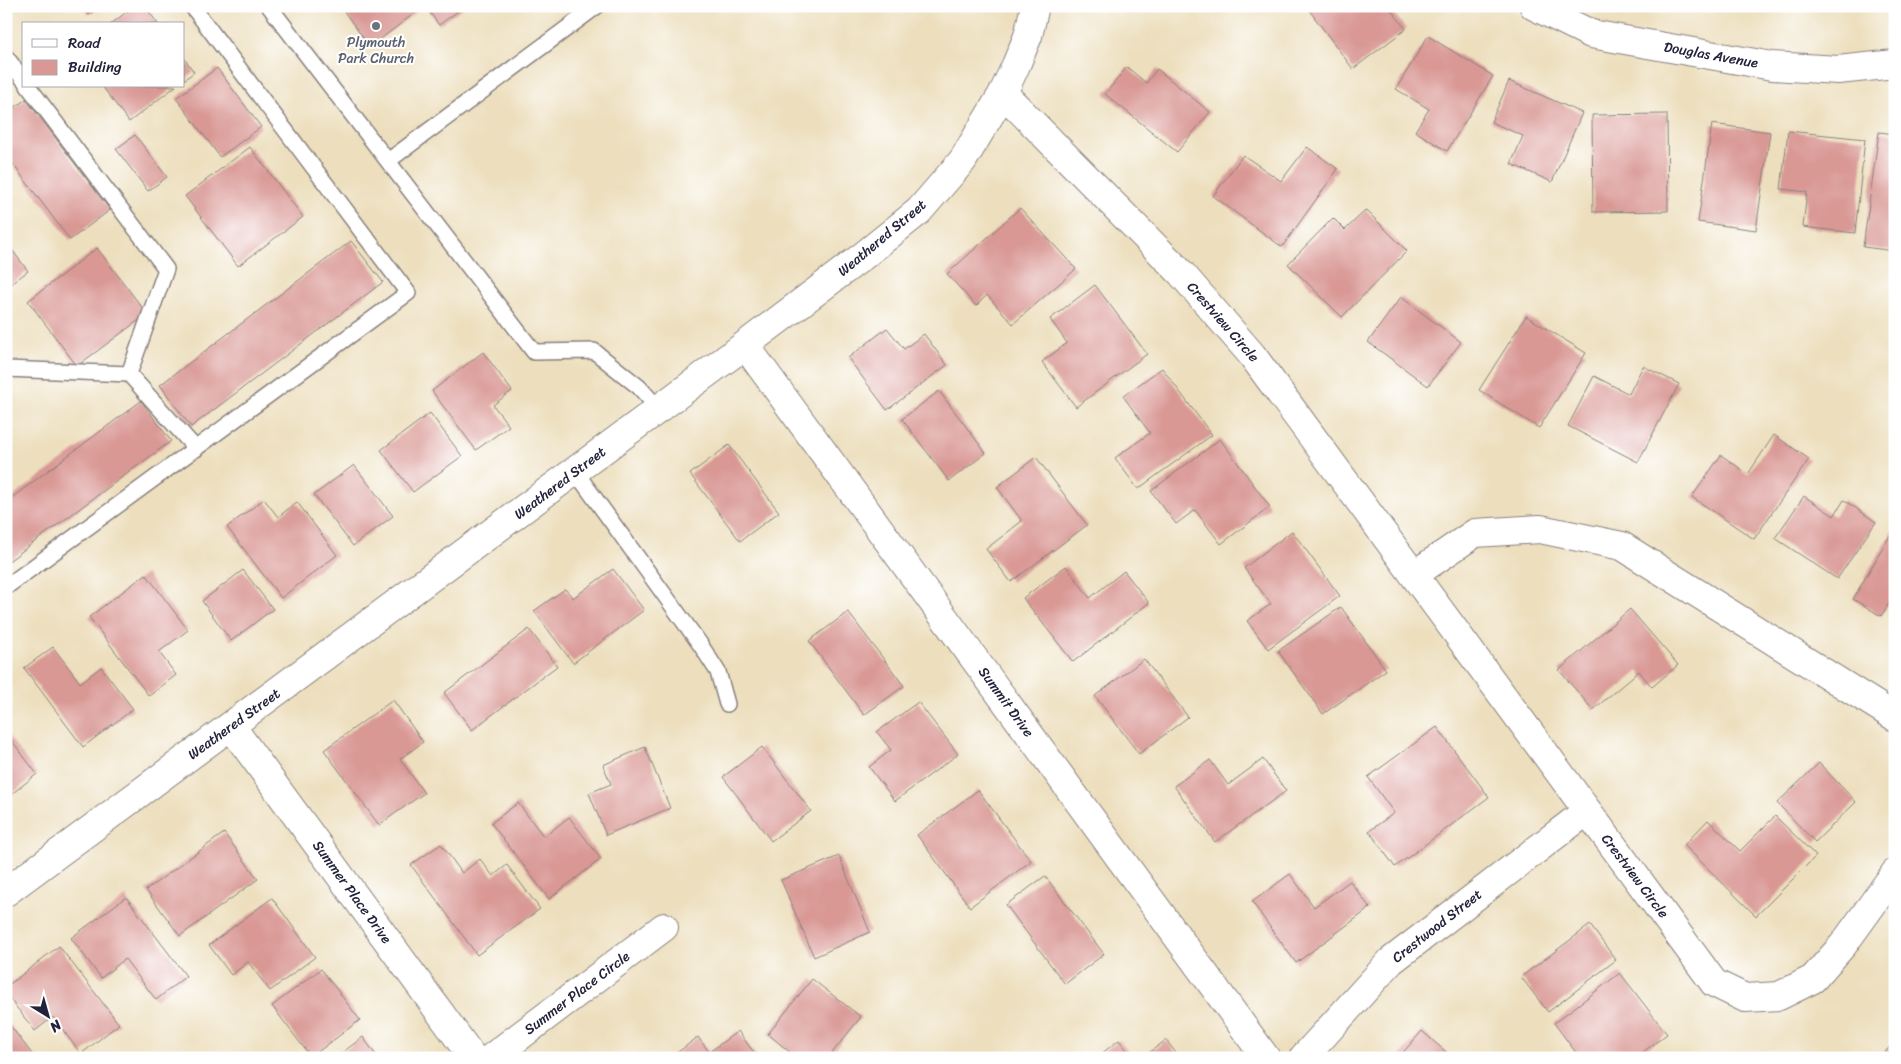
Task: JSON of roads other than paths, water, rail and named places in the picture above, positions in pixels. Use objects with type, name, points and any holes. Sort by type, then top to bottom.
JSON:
[{"type":"street","name":"Weathered Street","points":[[6,892],[576,472],[863,256],[919,211],[963,160],[1003,93],[1028,36],[1035,6]]},
{"type":"street","name":"Douglas Avenue","points":[[1534,6],[1591,34],[1772,66],[1838,70],[1895,64]]},
{"type":"street","name":"Crestview Circle","points":[[1003,93],[1181,273],[1252,355],[1415,574],[1586,811],[1714,983],[1745,998],[1779,996],[1813,979],[1843,946],[1895,873]]},
{"type":"street","name":"Summit Drive","points":[[745,345],[1266,1058]]},
{"type":"street","points":[[1415,574],[1475,533],[1540,529],[1622,546],[1895,717]]},
{"type":"street","name":"Summer Place Drive","points":[[231,726],[473,1058]]},
{"type":"street","name":"Crestwood Street","points":[[1303,1058],[1391,961],[1586,811]]},
{"type":"street","name":"Summer Place Circle","points":[[491,1058],[664,927]]},
{"type":"lane","points":[[6,587],[408,293],[192,6]]},
{"type":"lane","points":[[269,6],[534,352],[594,351],[639,387],[659,409]]},
{"type":"lane","points":[[388,162],[597,6]]},
{"type":"lane","points":[[6,57],[22,77]]},
{"type":"lane","points":[[30,88],[166,269],[129,374]]},
{"type":"lane","points":[[6,369],[129,374],[196,449]]},
{"type":"lane","points":[[576,472],[700,644],[718,672],[727,704]]},
{"type":"place","name":"Plymouth Park Church","points":[[376,26]]}]
